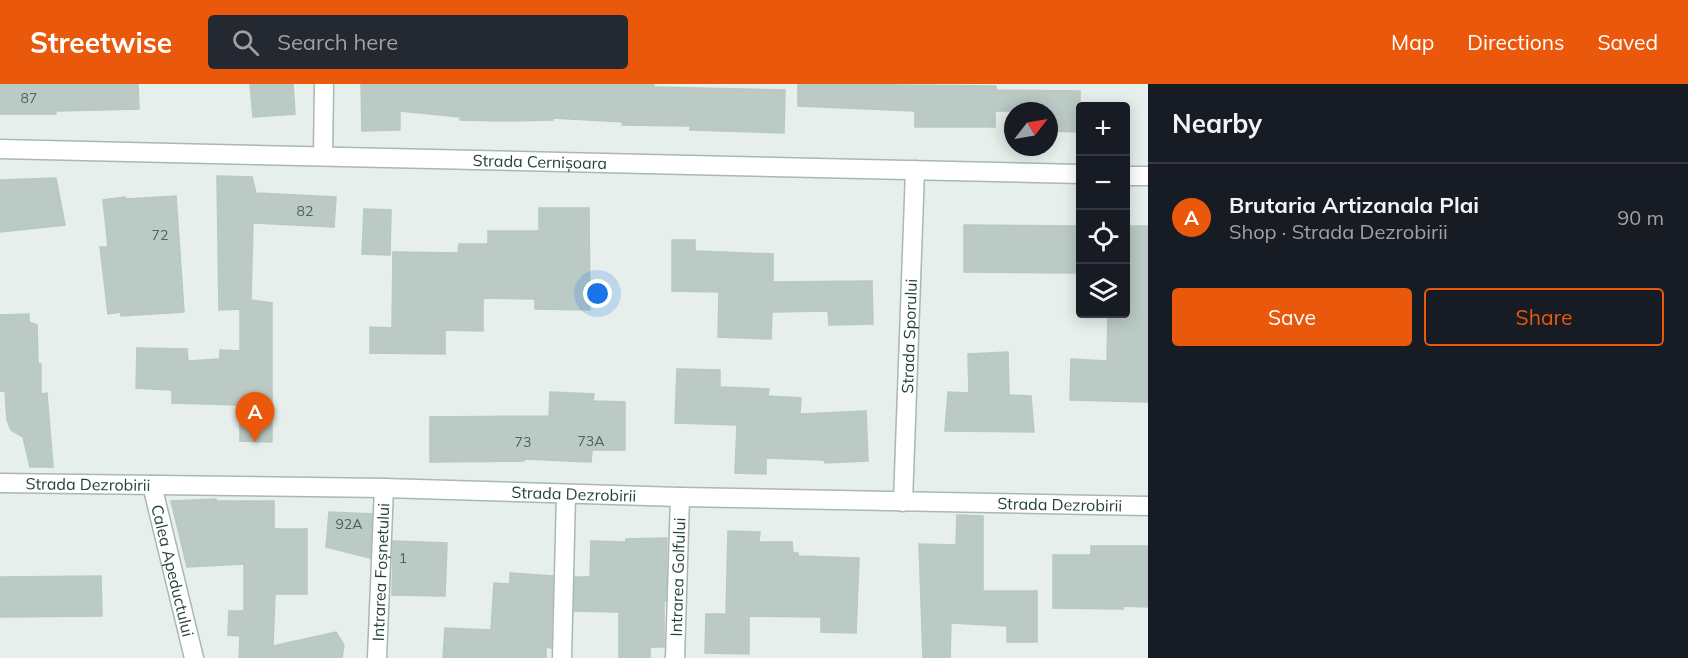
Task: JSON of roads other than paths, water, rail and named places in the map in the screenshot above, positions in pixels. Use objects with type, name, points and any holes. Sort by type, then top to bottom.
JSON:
[{"type":"street","points":[[323,156],[324,84]]},
{"type":"street","name":"Strada Cernișoara","points":[[0,149],[1076,174]]},
{"type":"street","name":"Strada Sporului","points":[[903,502],[915,170]]},
{"type":"street","points":[[1130,176],[1148,176]]},
{"type":"street","name":"Strada Dezrobirii","points":[[0,483],[384,488],[680,497],[1148,506]]},
{"type":"street","name":"Calea Apeductului","points":[[152,485],[194,658]]},
{"type":"street","name":"Intrarea Foșnetului","points":[[377,658],[384,488]]},
{"type":"street","points":[[562,658],[566,494]]},
{"type":"street","name":"Intrarea Golfului","points":[[675,658],[680,497]]},
{"type":"place","name":"Brutaria Artizanala Plai","points":[[255,442]]}]
